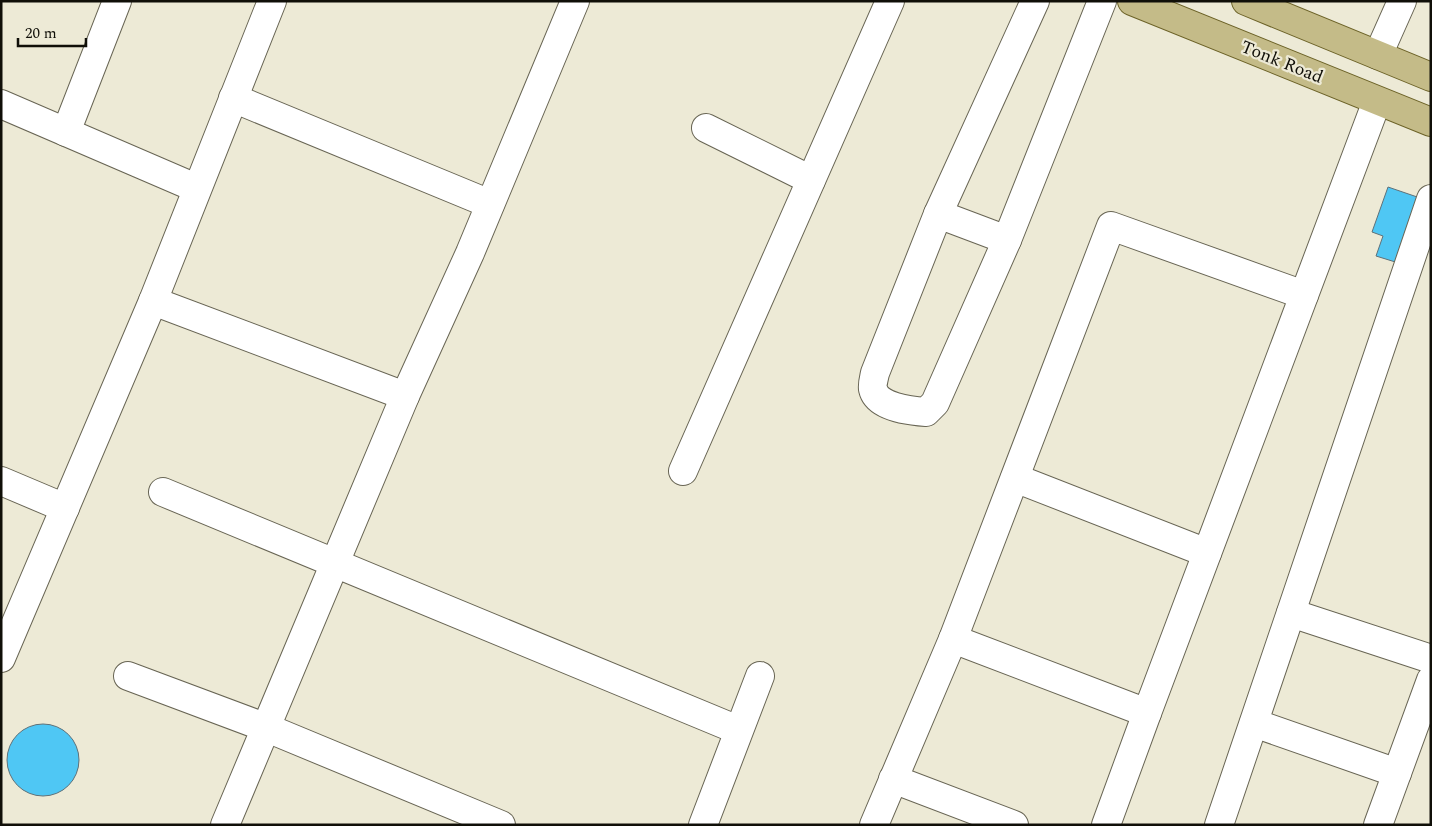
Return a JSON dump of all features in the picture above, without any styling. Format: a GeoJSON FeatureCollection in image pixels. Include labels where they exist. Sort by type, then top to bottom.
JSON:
{"type":"FeatureCollection","features":[{"type":"Feature","properties":{"kind":"main road","name":"Tonk Road"},"geometry":{"type":"LineString","coordinates":[[1132,1],[1431,122]]}},
{"type":"Feature","properties":{"kind":"main road"},"geometry":{"type":"LineString","coordinates":[[1246,1],[1431,77]]}},
{"type":"Feature","properties":{"kind":"street"},"geometry":{"type":"LineString","coordinates":[[66,132],[117,1]]}},
{"type":"Feature","properties":{"kind":"street"},"geometry":{"type":"LineString","coordinates":[[1,658],[152,301],[272,1]]}},
{"type":"Feature","properties":{"kind":"street"},"geometry":{"type":"LineString","coordinates":[[225,825],[575,1]]}},
{"type":"Feature","properties":{"kind":"street"},"geometry":{"type":"LineString","coordinates":[[683,471],[890,1]]}},
{"type":"Feature","properties":{"kind":"street"},"geometry":{"type":"LineString","coordinates":[[1035,1],[938,214],[875,373],[872,388],[877,397],[886,403],[926,412],[935,403],[1007,240],[1102,1]]}},
{"type":"Feature","properties":{"kind":"street"},"geometry":{"type":"LineString","coordinates":[[1378,55],[1402,1]]}},
{"type":"Feature","properties":{"kind":"street"},"geometry":{"type":"LineString","coordinates":[[233,98],[490,204]]}},
{"type":"Feature","properties":{"kind":"street"},"geometry":{"type":"LineString","coordinates":[[1106,825],[1377,101]]}},
{"type":"Feature","properties":{"kind":"street"},"geometry":{"type":"LineString","coordinates":[[1,104],[196,188]]}},
{"type":"Feature","properties":{"kind":"street"},"geometry":{"type":"LineString","coordinates":[[706,128],[811,180]]}},
{"type":"Feature","properties":{"kind":"street"},"geometry":{"type":"LineString","coordinates":[[1219,825],[1431,199]]}},
{"type":"Feature","properties":{"kind":"street"},"geometry":{"type":"LineString","coordinates":[[938,214],[1007,240]]}},
{"type":"Feature","properties":{"kind":"street"},"geometry":{"type":"LineString","coordinates":[[874,825],[953,640],[1111,226],[1304,295]]}},
{"type":"Feature","properties":{"kind":"street"},"geometry":{"type":"LineString","coordinates":[[152,301],[406,396]]}},
{"type":"Feature","properties":{"kind":"street"},"geometry":{"type":"LineString","coordinates":[[1014,478],[1207,554]]}},
{"type":"Feature","properties":{"kind":"street"},"geometry":{"type":"LineString","coordinates":[[1,481],[65,508]]}},
{"type":"Feature","properties":{"kind":"street"},"geometry":{"type":"LineString","coordinates":[[163,492],[335,565],[738,730]]}},
{"type":"Feature","properties":{"kind":"street"},"geometry":{"type":"LineString","coordinates":[[1291,613],[1431,659]]}},
{"type":"Feature","properties":{"kind":"street"},"geometry":{"type":"LineString","coordinates":[[953,640],[1147,713]]}},
{"type":"Feature","properties":{"kind":"street"},"geometry":{"type":"LineString","coordinates":[[128,676],[267,728],[501,825]]}},
{"type":"Feature","properties":{"kind":"street"},"geometry":{"type":"LineString","coordinates":[[703,825],[760,676]]}},
{"type":"Feature","properties":{"kind":"street"},"geometry":{"type":"LineString","coordinates":[[1378,825],[1431,680]]}},
{"type":"Feature","properties":{"kind":"street"},"geometry":{"type":"LineString","coordinates":[[1254,723],[1397,773]]}},
{"type":"Feature","properties":{"kind":"street"},"geometry":{"type":"LineString","coordinates":[[893,778],[1014,825]]}},
{"type":"Feature","properties":{"kind":"building"},"geometry":{"type":"Polygon","coordinates":[[[1388,187],[1426,200],[1405,265],[1376,256],[1383,236],[1372,232],[1388,187]]]}},
{"type":"Feature","properties":{"kind":"building"},"geometry":{"type":"Polygon","coordinates":[[[36,724],[50,724],[69,734],[79,753],[79,767],[69,786],[50,796],[36,796],[17,786],[7,767],[7,753],[17,734],[36,724]]]}}]}
